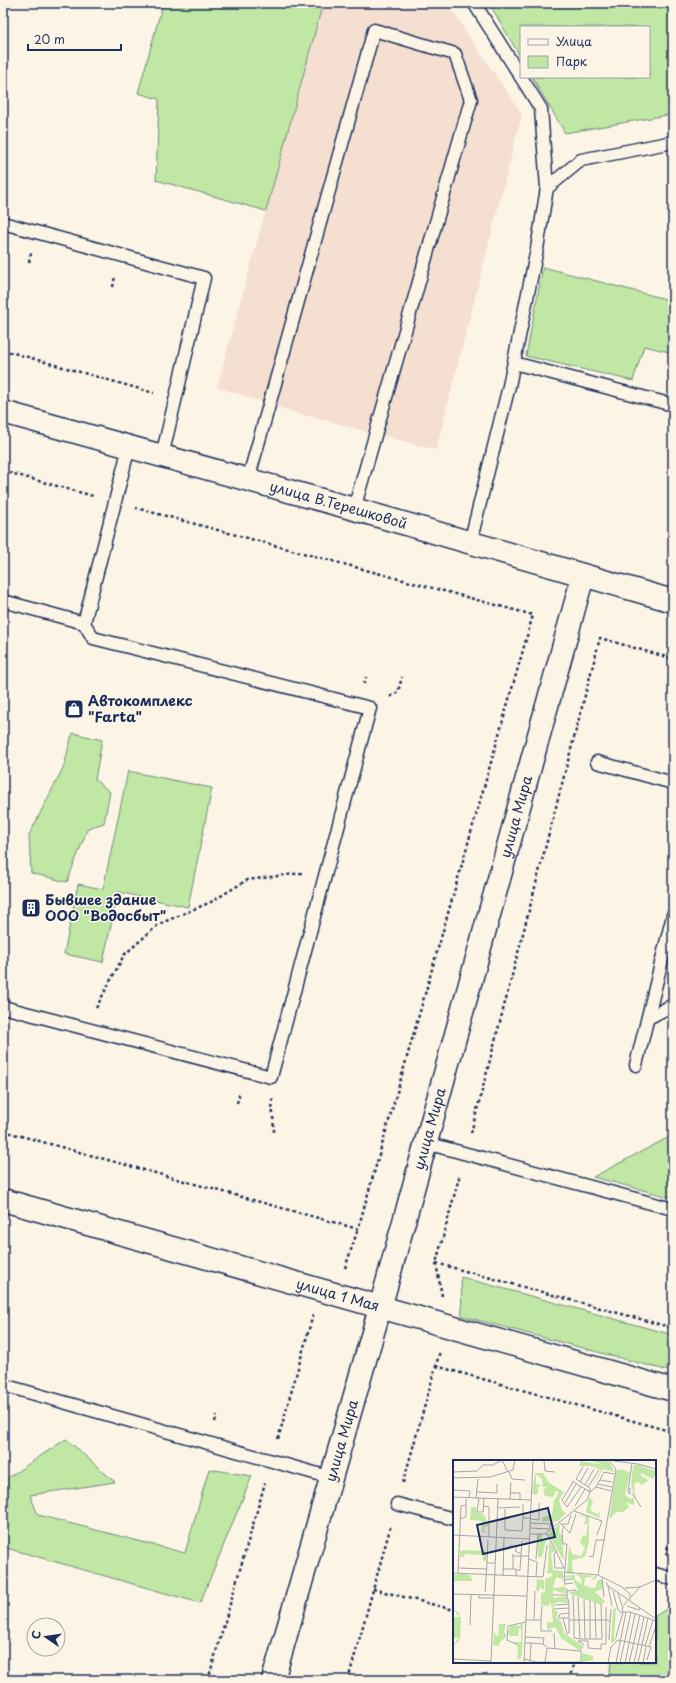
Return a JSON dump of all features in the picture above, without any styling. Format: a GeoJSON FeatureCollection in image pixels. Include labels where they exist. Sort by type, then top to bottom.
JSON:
{"type":"FeatureCollection","features":[{"type":"Feature","properties":{"kind":"street","name":"улица В.Терешковой"},"geometry":{"type":"LineString","coordinates":[[3,412],[354,509],[673,601]]}},
{"type":"Feature","properties":{"kind":"street","name":"улица Мира"},"geometry":{"type":"LineString","coordinates":[[273,1680],[380,1308],[583,576]]}},
{"type":"Feature","properties":{"kind":"street","name":"улица 1 Мая"},"geometry":{"type":"LineString","coordinates":[[3,1200],[673,1390]]}},
{"type":"Feature","properties":{"kind":"lane"},"geometry":{"type":"LineString","coordinates":[[474,3],[520,75]]}},
{"type":"Feature","properties":{"kind":"lane"},"geometry":{"type":"LineString","coordinates":[[248,480],[374,30],[455,54],[471,100],[354,509]]}},
{"type":"Feature","properties":{"kind":"lane"},"geometry":{"type":"LineString","coordinates":[[470,543],[514,363],[547,188],[541,109],[522,78]]}},
{"type":"Feature","properties":{"kind":"lane"},"geometry":{"type":"LineString","coordinates":[[547,188],[581,160],[673,142]]}},
{"type":"Feature","properties":{"kind":"lane"},"geometry":{"type":"LineString","coordinates":[[3,223],[204,278],[162,456]]}},
{"type":"Feature","properties":{"kind":"lane"},"geometry":{"type":"LineString","coordinates":[[514,363],[673,405]]}},
{"type":"Feature","properties":{"kind":"lane"},"geometry":{"type":"LineString","coordinates":[[84,623],[129,447]]}},
{"type":"Feature","properties":{"kind":"lane"},"geometry":{"type":"LineString","coordinates":[[3,601],[84,623],[93,638],[370,708],[271,1077],[3,1007]]}},
{"type":"Feature","properties":{"kind":"lane"},"geometry":{"type":"LineString","coordinates":[[597,762],[673,783]]}},
{"type":"Feature","properties":{"kind":"lane"},"geometry":{"type":"LineString","coordinates":[[636,1065],[673,915]]}},
{"type":"Feature","properties":{"kind":"lane"},"geometry":{"type":"LineString","coordinates":[[648,1018],[673,1005]]}},
{"type":"Feature","properties":{"kind":"lane"},"geometry":{"type":"LineString","coordinates":[[426,1143],[673,1209]]}},
{"type":"Feature","properties":{"kind":"lane"},"geometry":{"type":"LineString","coordinates":[[3,1385],[332,1478]]}},
{"type":"Feature","properties":{"kind":"lane"},"geometry":{"type":"LineString","coordinates":[[397,1504],[453,1519]]}},
{"type":"Feature","properties":{"kind":"lane"},"geometry":{"type":"LineString","coordinates":[[656,1574],[673,1578]]}},
{"type":"Feature","properties":{"kind":"path"},"geometry":{"type":"LineString","coordinates":[[3,350],[155,393]]}},
{"type":"Feature","properties":{"kind":"path"},"geometry":{"type":"LineString","coordinates":[[348,1680],[447,1326],[436,1263],[600,638],[673,659]]}},
{"type":"Feature","properties":{"kind":"path"},"geometry":{"type":"LineString","coordinates":[[84,1029],[124,955],[159,924],[211,902],[247,880],[327,870]]}},
{"type":"Feature","properties":{"kind":"path"},"geometry":{"type":"LineString","coordinates":[[271,1077],[274,1132]]}},
{"type":"Feature","properties":{"kind":"path"},"geometry":{"type":"LineString","coordinates":[[436,1263],[673,1328]]}},
{"type":"Feature","properties":{"kind":"path"},"geometry":{"type":"LineString","coordinates":[[436,1366],[673,1432]]}},
{"type":"Feature","properties":{"kind":"path"},"geometry":{"type":"LineString","coordinates":[[373,1589],[453,1610]]}},
{"type":"Feature","properties":{"kind":"path"},"geometry":{"type":"LineString","coordinates":[[569,1680],[574,1663]]}},
{"type":"Feature","properties":{"kind":"shaded area"},"geometry":{"type":"Polygon","coordinates":[[[323,3],[447,3],[522,114],[436,450],[293,412],[217,387],[323,3]]]}},
{"type":"Feature","properties":{"kind":"green space"},"geometry":{"type":"Polygon","coordinates":[[[163,3],[323,3],[266,211],[156,180],[159,99],[138,93],[163,3]]]}},
{"type":"Feature","properties":{"kind":"green space"},"geometry":{"type":"Polygon","coordinates":[[[489,3],[673,3],[673,114],[565,133],[533,78],[650,78],[650,26],[520,26],[520,56],[489,3]]]}},
{"type":"Feature","properties":{"kind":"green space"},"geometry":{"type":"Polygon","coordinates":[[[543,267],[673,301],[673,353],[644,346],[633,381],[526,356],[543,267]]]}},
{"type":"Feature","properties":{"kind":"green space"},"geometry":{"type":"Polygon","coordinates":[[[73,733],[102,740],[95,780],[110,792],[104,823],[88,828],[67,882],[31,873],[29,835],[64,766],[73,733]]]}},
{"type":"Feature","properties":{"kind":"green space"},"geometry":{"type":"Polygon","coordinates":[[[128,771],[212,788],[188,907],[118,892],[103,962],[64,954],[78,884],[103,889],[128,771]]]}},
{"type":"Feature","properties":{"kind":"green space"},"geometry":{"type":"Polygon","coordinates":[[[673,1135],[673,1198],[593,1177],[673,1135]]]}},
{"type":"Feature","properties":{"kind":"green space"},"geometry":{"type":"Polygon","coordinates":[[[461,1277],[673,1335],[673,1372],[462,1316],[461,1277]]]}},
{"type":"Feature","properties":{"kind":"green space"},"geometry":{"type":"Polygon","coordinates":[[[66,1439],[115,1482],[30,1495],[38,1515],[185,1553],[209,1469],[252,1476],[200,1603],[3,1547],[3,1481],[66,1439]]]}},
{"type":"Feature","properties":{"kind":"green space"},"geometry":{"type":"Polygon","coordinates":[[[673,1605],[673,1680],[607,1680],[612,1663],[656,1663],[656,1615],[673,1605]]]}},
{"type":"Feature","properties":{"kind":"place","name":"Автокомплекс \"Farta\""},"geometry":{"type":"Point","coordinates":[74,709]}},
{"type":"Feature","properties":{"kind":"place","name":"Бывшее здание ООО \"Водосбыт\""},"geometry":{"type":"Point","coordinates":[31,908]}}]}
